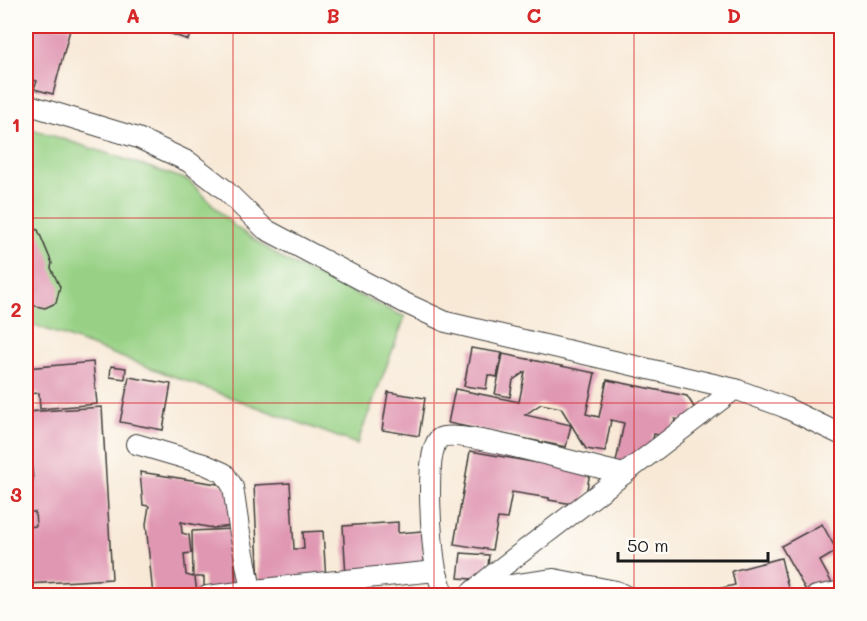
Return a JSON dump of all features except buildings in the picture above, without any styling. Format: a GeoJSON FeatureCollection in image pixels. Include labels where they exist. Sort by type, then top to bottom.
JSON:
{"type":"FeatureCollection","features":[{"type":"Feature","properties":{"kind":"street"},"geometry":{"type":"LineString","coordinates":[[26,104],[138,138],[189,162],[224,189],[265,229],[405,303],[446,321],[735,389],[784,407],[842,435]]}},
{"type":"Feature","properties":{"kind":"street"},"geometry":{"type":"LineString","coordinates":[[471,593],[735,389]]}},
{"type":"Feature","properties":{"kind":"street"},"geometry":{"type":"LineString","coordinates":[[444,596],[436,571],[431,537],[430,507],[432,456],[439,438],[450,435],[475,438],[624,474]]}},
{"type":"Feature","properties":{"kind":"street"},"geometry":{"type":"LineString","coordinates":[[136,444],[204,464],[224,473],[233,487],[238,528],[251,590]]}},
{"type":"Feature","properties":{"kind":"street"},"geometry":{"type":"LineString","coordinates":[[207,596],[436,571]]}},
{"type":"Feature","properties":{"kind":"street"},"geometry":{"type":"LineString","coordinates":[[471,593],[554,579],[616,591],[627,596]]}},
{"type":"Feature","properties":{"kind":"street"},"geometry":{"type":"LineString","coordinates":[[816,596],[842,591]]}},
{"type":"Feature","properties":{"kind":"green space"},"geometry":{"type":"Polygon","coordinates":[[[26,127],[188,180],[234,226],[288,262],[405,317],[357,444],[26,322],[26,127]]]}}]}
